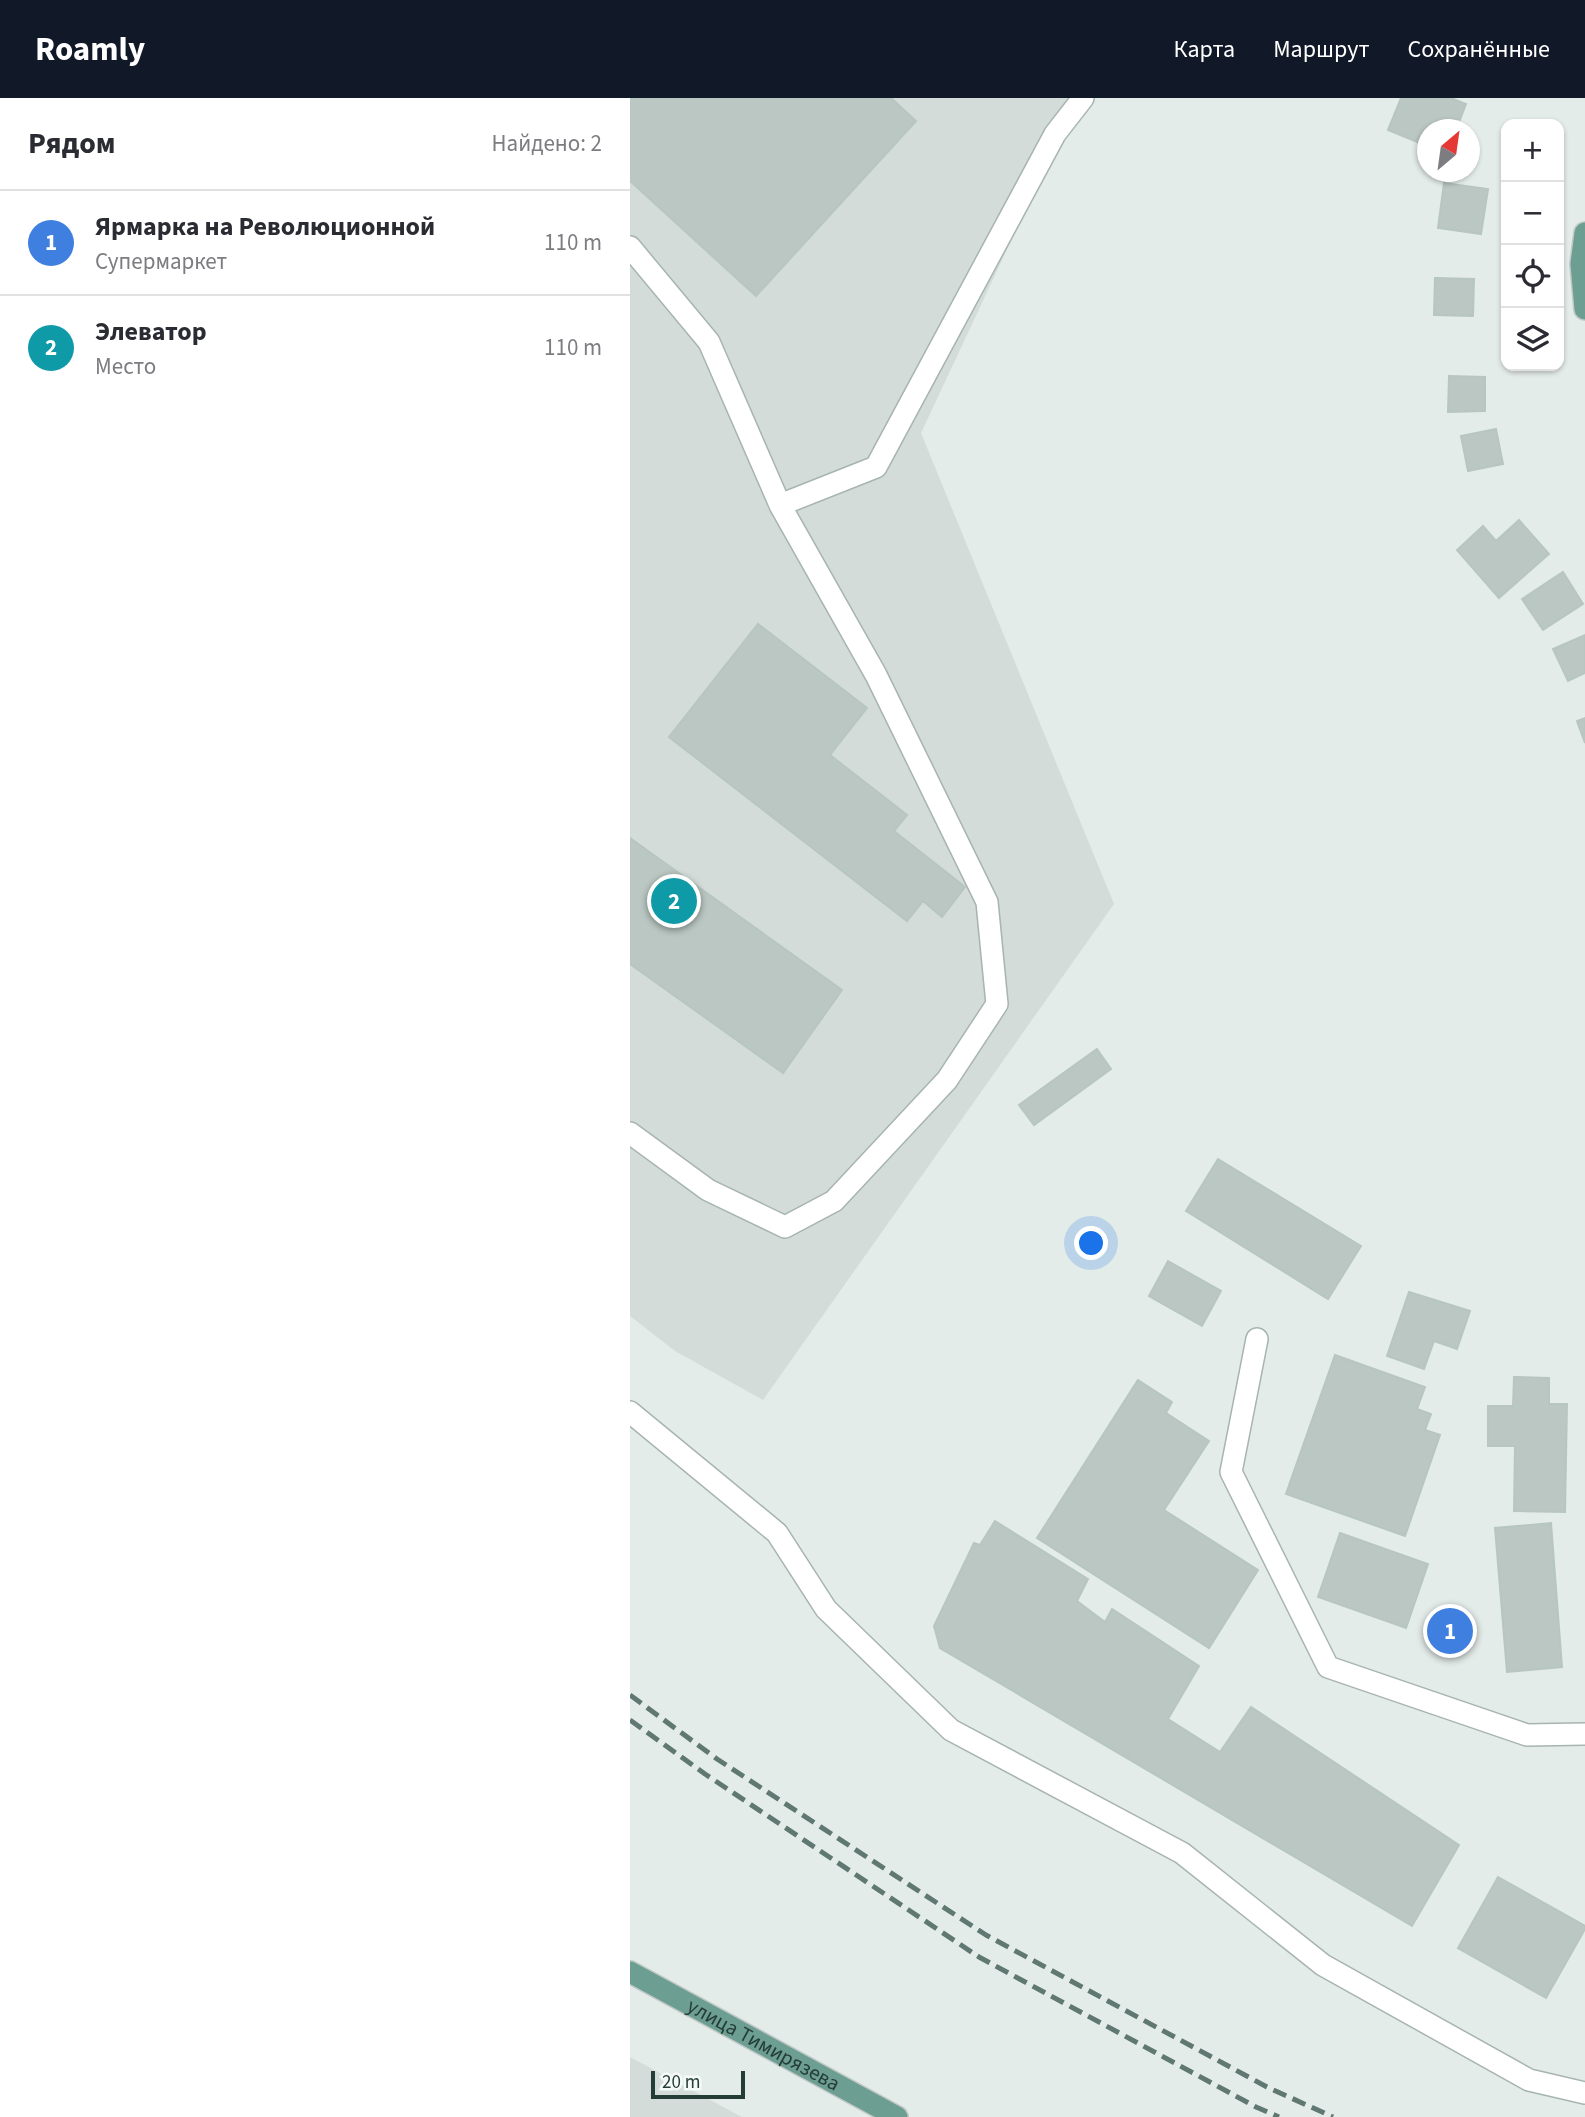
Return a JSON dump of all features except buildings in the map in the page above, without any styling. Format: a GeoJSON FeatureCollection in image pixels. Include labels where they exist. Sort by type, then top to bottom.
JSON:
{"type":"FeatureCollection","features":[{"type":"Feature","properties":{"kind":"main road"},"geometry":{"type":"LineString","coordinates":[[1585,233],[1581,264],[1585,309]]}},
{"type":"Feature","properties":{"kind":"main road","name":"улица Тимирязева"},"geometry":{"type":"LineString","coordinates":[[630,1972],[897,2117]]}},
{"type":"Feature","properties":{"kind":"lane"},"geometry":{"type":"LineString","coordinates":[[780,505],[876,467],[1055,134],[1083,98]]}},
{"type":"Feature","properties":{"kind":"lane"},"geometry":{"type":"LineString","coordinates":[[630,247],[709,342],[780,505],[876,675],[987,902],[997,1004],[947,1080],[834,1201],[785,1227],[708,1190],[630,1133]]}},
{"type":"Feature","properties":{"kind":"lane"},"geometry":{"type":"LineString","coordinates":[[1257,1339],[1231,1472],[1328,1667],[1527,1735],[1585,1734]]}},
{"type":"Feature","properties":{"kind":"lane"},"geometry":{"type":"LineString","coordinates":[[630,1412],[777,1533],[826,1609],[951,1730],[1182,1853],[1323,1965],[1529,2080],[1585,2093]]}},
{"type":"Feature","properties":{"kind":"shaded area"},"geometry":{"type":"Polygon","coordinates":[[[630,98],[1078,98],[921,433],[1114,904],[763,1400],[675,1351],[630,1316],[630,98]]]}},
{"type":"Feature","properties":{"kind":"shaded area"},"geometry":{"type":"Polygon","coordinates":[[[630,2057],[742,2117],[630,2117],[630,2057]]]}},
{"type":"Feature","properties":{"kind":"railway"},"geometry":{"type":"LineString","coordinates":[[630,1695],[717,1759],[986,1935],[1267,2087],[1333,2117]]}},
{"type":"Feature","properties":{"kind":"railway"},"geometry":{"type":"LineString","coordinates":[[630,1720],[705,1774],[979,1957],[1279,2117]]}},
{"type":"Feature","properties":{"kind":"place","name":"Элеватор"},"geometry":{"type":"Point","coordinates":[674,901]}},
{"type":"Feature","properties":{"kind":"place","name":"Ярмарка на Революционной"},"geometry":{"type":"Point","coordinates":[1450,1631]}}]}
